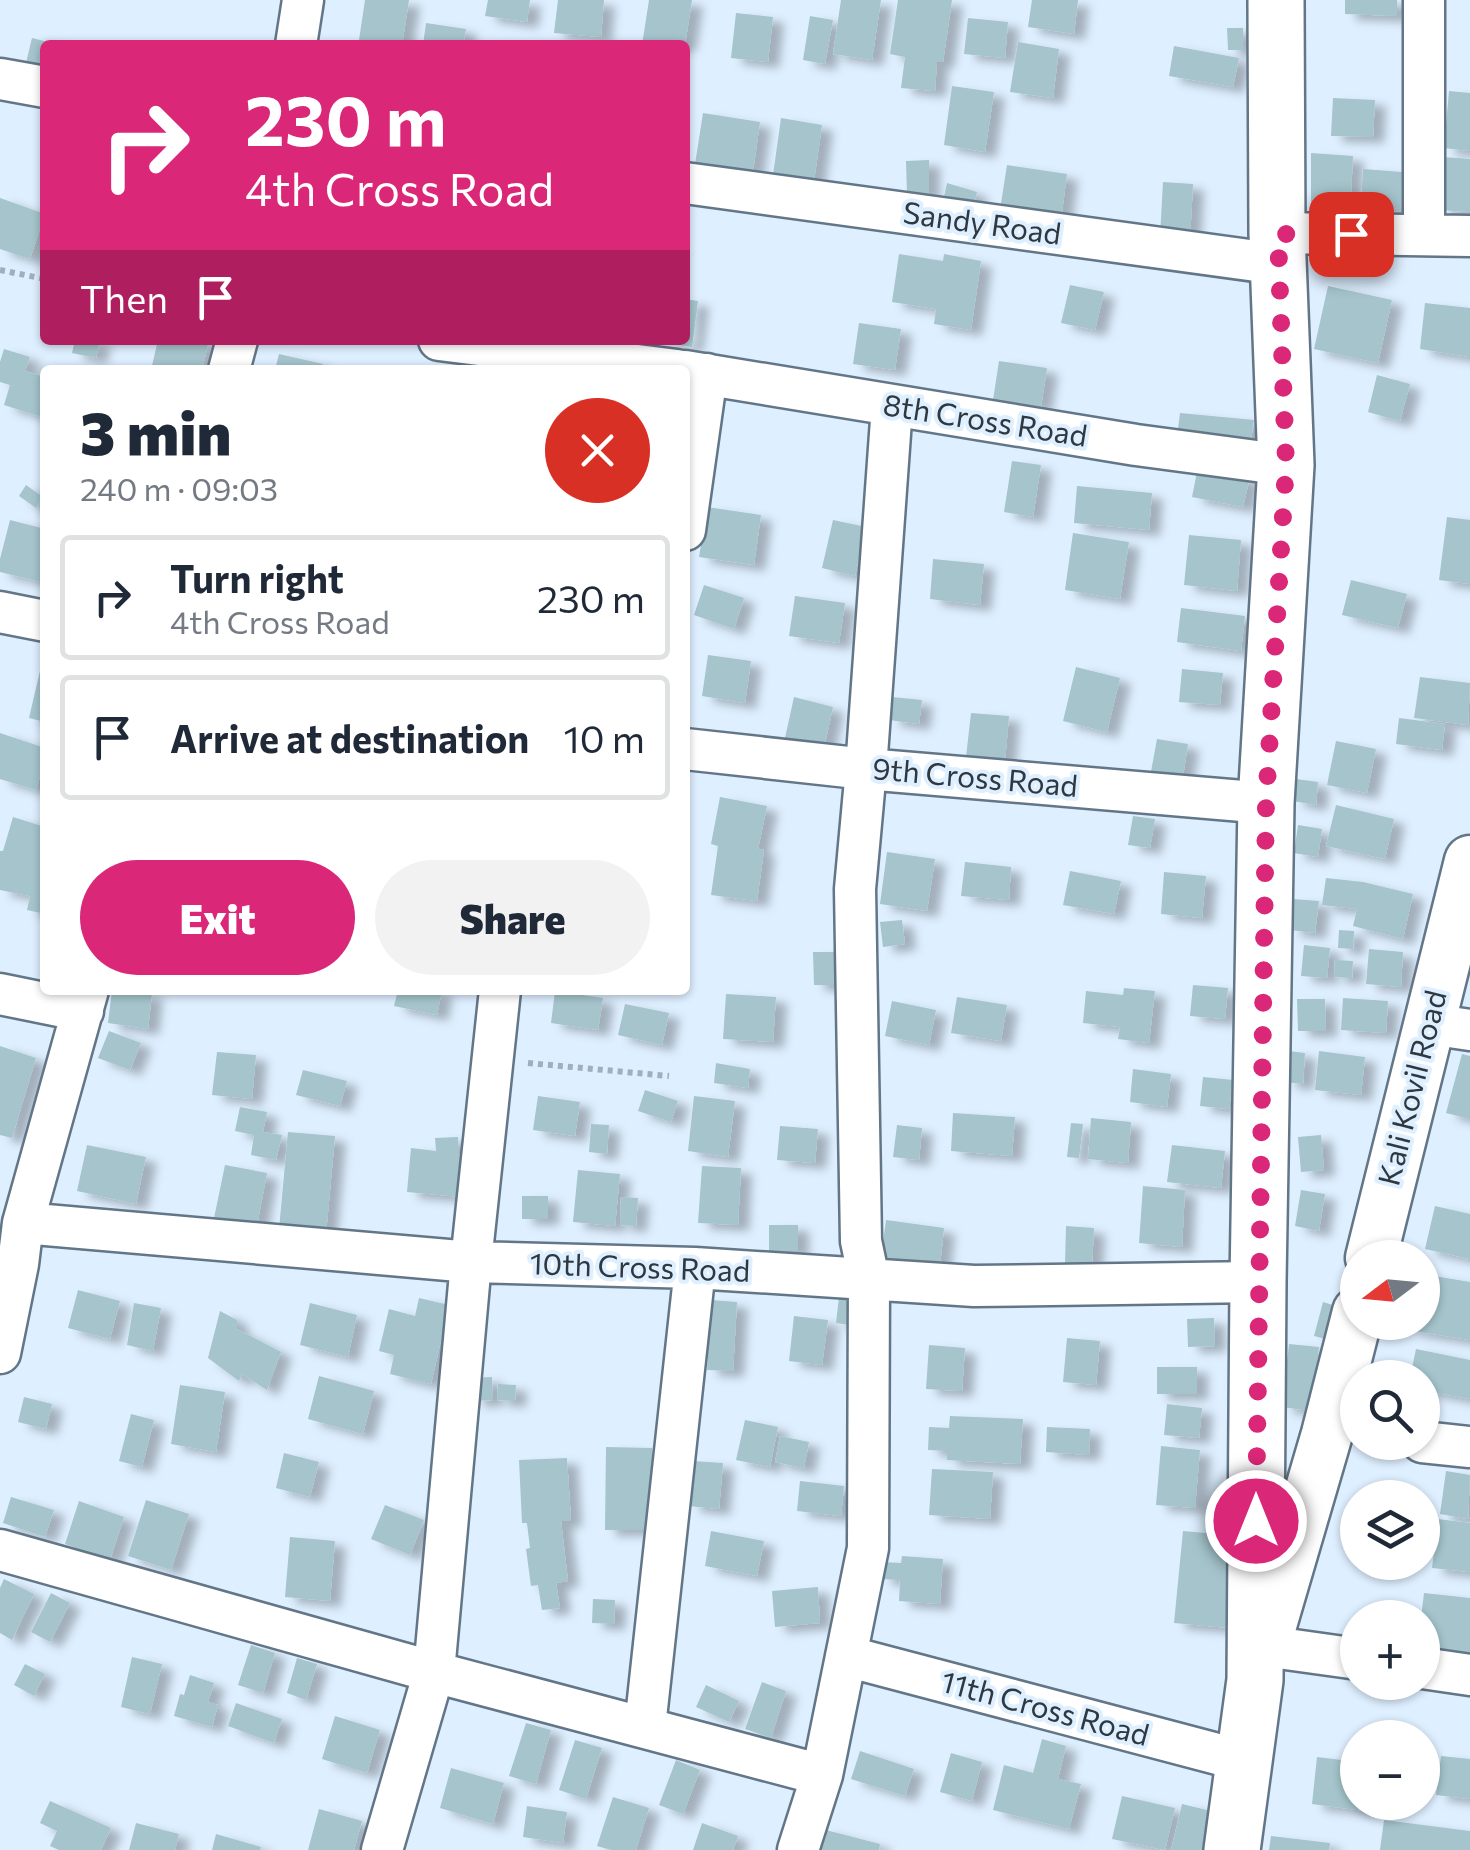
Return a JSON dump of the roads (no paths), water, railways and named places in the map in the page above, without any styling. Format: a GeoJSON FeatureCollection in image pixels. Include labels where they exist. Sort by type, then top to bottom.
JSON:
{"type":"FeatureCollection","features":[{"type":"Feature","properties":{"kind":"main road"},"geometry":{"type":"LineString","coordinates":[[1232,1850],[1260,1663],[1258,1282],[1266,802],[1286,465],[1278,249],[1276,0]]}},
{"type":"Feature","properties":{"kind":"street"},"geometry":{"type":"LineString","coordinates":[[297,40],[302,0]]}},
{"type":"Feature","properties":{"kind":"street"},"geometry":{"type":"LineString","coordinates":[[1424,0],[1424,235]]}},
{"type":"Feature","properties":{"kind":"street"},"geometry":{"type":"LineString","coordinates":[[0,79],[40,86]]}},
{"type":"Feature","properties":{"kind":"street","name":"Sandy Road"},"geometry":{"type":"LineString","coordinates":[[690,184],[1278,249],[1424,235],[1470,236]]}},
{"type":"Feature","properties":{"kind":"street","name":"8th Cross Road"},"geometry":{"type":"LineString","coordinates":[[479,345],[635,365]]}},
{"type":"Feature","properties":{"kind":"street","name":"8th Cross Road"},"geometry":{"type":"LineString","coordinates":[[690,372],[1136,445],[1286,465]]}},
{"type":"Feature","properties":{"kind":"street"},"geometry":{"type":"LineString","coordinates":[[798,1850],[822,1775],[868,1548],[869,1279],[860,1242],[855,889],[892,406]]}},
{"type":"Feature","properties":{"kind":"street"},"geometry":{"type":"LineString","coordinates":[[0,612],[40,619]]}},
{"type":"Feature","properties":{"kind":"street","name":"9th Cross Road"},"geometry":{"type":"LineString","coordinates":[[690,750],[866,769],[1266,802]]}},
{"type":"Feature","properties":{"kind":"street","name":"Kali Kovil Road"},"geometry":{"type":"LineString","coordinates":[[1377,1240],[1450,1027],[1470,861]]}},
{"type":"Feature","properties":{"kind":"street"},"geometry":{"type":"LineString","coordinates":[[0,994],[85,1000],[23,1223],[0,1353]]}},
{"type":"Feature","properties":{"kind":"street"},"geometry":{"type":"LineString","coordinates":[[382,1850],[434,1672],[499,995]]}},
{"type":"Feature","properties":{"kind":"street","name":"10th Cross Road"},"geometry":{"type":"LineString","coordinates":[[23,1223],[471,1262],[694,1268],[974,1286],[1258,1282]]}},
{"type":"Feature","properties":{"kind":"street"},"geometry":{"type":"LineString","coordinates":[[644,1727],[694,1268]]}},
{"type":"Feature","properties":{"kind":"street"},"geometry":{"type":"LineString","coordinates":[[1340,1441],[1260,1663],[1340,1660]]}},
{"type":"Feature","properties":{"kind":"street"},"geometry":{"type":"LineString","coordinates":[[1440,1444],[1470,1447]]}},
{"type":"Feature","properties":{"kind":"street"},"geometry":{"type":"LineString","coordinates":[[0,1550],[434,1672],[822,1775]]}},
{"type":"Feature","properties":{"kind":"street","name":"11th Cross Road"},"geometry":{"type":"LineString","coordinates":[[846,1656],[1244,1761]]}},
{"type":"Feature","properties":{"kind":"street"},"geometry":{"type":"LineString","coordinates":[[1440,1671],[1470,1675]]}}]}
